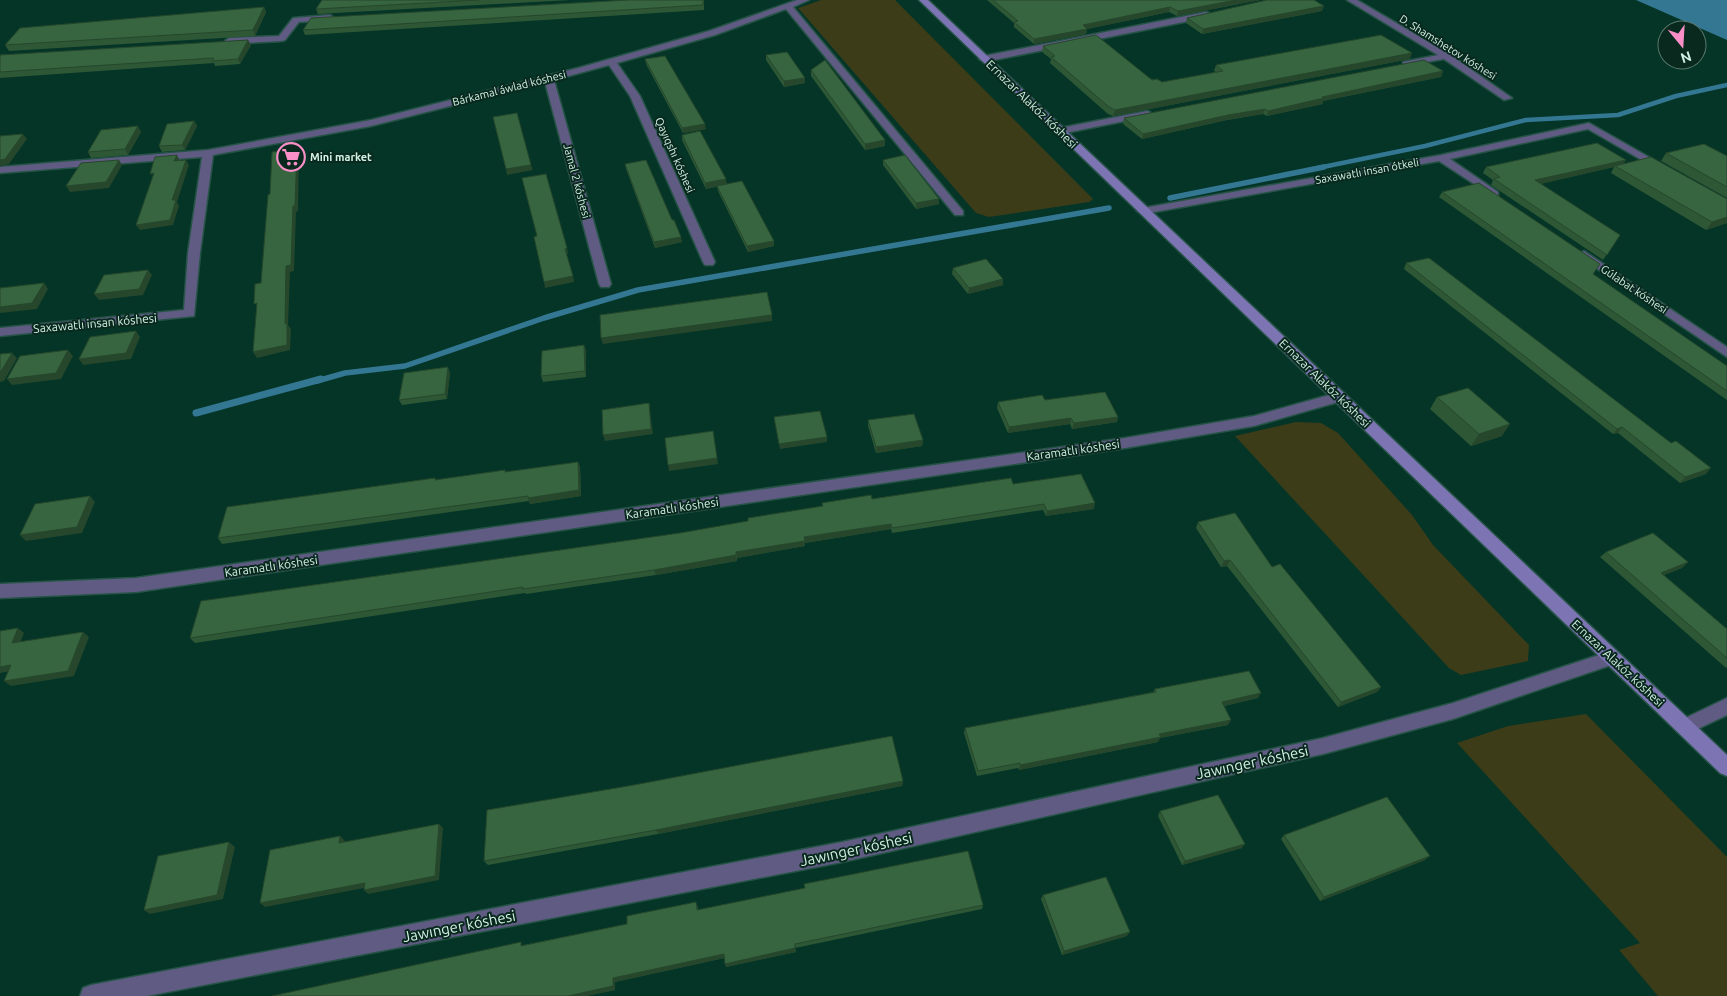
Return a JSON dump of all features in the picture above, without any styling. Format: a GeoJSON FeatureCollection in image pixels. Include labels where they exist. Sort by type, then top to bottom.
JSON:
{"type":"FeatureCollection","features":[{"type":"Feature","properties":{"kind":"main road","name":"Ernazar Alakóz kóshesi"},"geometry":{"type":"LineString","coordinates":[[923,0],[1727,767]]}},
{"type":"Feature","properties":{"kind":"street","name":"Bárkamal áwlad kóshesi"},"geometry":{"type":"LineString","coordinates":[[0,170],[208,153],[371,122],[611,61],[712,32],[805,0]]}},
{"type":"Feature","properties":{"kind":"street","name":"D. Shamshetov kóshesi"},"geometry":{"type":"LineString","coordinates":[[1351,0],[1446,56],[1507,98]]}},
{"type":"Feature","properties":{"kind":"street"},"geometry":{"type":"LineString","coordinates":[[788,6],[960,213]]}},
{"type":"Feature","properties":{"kind":"street"},"geometry":{"type":"LineString","coordinates":[[984,58],[1213,13]]}},
{"type":"Feature","properties":{"kind":"street"},"geometry":{"type":"LineString","coordinates":[[214,42],[282,38],[296,20],[335,18]]}},
{"type":"Feature","properties":{"kind":"street"},"geometry":{"type":"LineString","coordinates":[[1398,66],[1446,56]]}},
{"type":"Feature","properties":{"kind":"street","name":"Qayıqshı kóshesi"},"geometry":{"type":"LineString","coordinates":[[611,61],[635,96],[709,262]]}},
{"type":"Feature","properties":{"kind":"street","name":"Jamal 2 kóshesi"},"geometry":{"type":"LineString","coordinates":[[549,78],[606,284]]}},
{"type":"Feature","properties":{"kind":"street"},"geometry":{"type":"LineString","coordinates":[[1060,130],[1156,112]]}},
{"type":"Feature","properties":{"kind":"street","name":"Saxawatlı insan ótkeli"},"geometry":{"type":"LineString","coordinates":[[1143,211],[1441,158],[1589,126],[1675,176]]}},
{"type":"Feature","properties":{"kind":"street","name":"Saxawatlı insan kóshesi"},"geometry":{"type":"LineString","coordinates":[[0,332],[190,314],[194,253],[208,153]]}},
{"type":"Feature","properties":{"kind":"street"},"geometry":{"type":"LineString","coordinates":[[1441,158],[1506,202]]}},
{"type":"Feature","properties":{"kind":"street","name":"Gúlabat kóshesi"},"geometry":{"type":"LineString","coordinates":[[1572,247],[1727,352]]}},
{"type":"Feature","properties":{"kind":"street","name":"Karamatlı kóshesi"},"geometry":{"type":"LineString","coordinates":[[0,591],[136,585],[1106,446],[1254,420],[1340,397]]}},
{"type":"Feature","properties":{"kind":"street","name":"Jawınger kóshesi"},"geometry":{"type":"LineString","coordinates":[[91,996],[842,852],[1323,746],[1453,711],[1611,658]]}},
{"type":"Feature","properties":{"kind":"street"},"geometry":{"type":"LineString","coordinates":[[1685,727],[1727,706]]}},
{"type":"Feature","properties":{"kind":"shaded area"},"geometry":{"type":"Polygon","coordinates":[[[821,0],[895,0],[1093,199],[1089,202],[989,217],[976,213],[798,8],[821,0]]]}},
{"type":"Feature","properties":{"kind":"shaded area"},"geometry":{"type":"Polygon","coordinates":[[[1296,422],[1321,423],[1338,433],[1412,515],[1433,545],[1529,645],[1528,661],[1461,675],[1449,668],[1235,436],[1296,422]]]}},
{"type":"Feature","properties":{"kind":"shaded area"},"geometry":{"type":"Polygon","coordinates":[[[1586,714],[1727,857],[1727,996],[1658,996],[1619,950],[1640,943],[1457,743],[1508,726],[1586,714]]]}},
{"type":"Feature","properties":{"kind":"water"},"geometry":{"type":"Polygon","coordinates":[[[1636,0],[1727,0],[1727,40],[1707,31],[1707,20],[1682,20],[1636,0]]]}},
{"type":"Feature","properties":{"kind":"building"},"geometry":{"type":"Polygon","coordinates":[[[322,0],[479,0],[316,9],[322,0]]]}},
{"type":"Feature","properties":{"kind":"building"},"geometry":{"type":"Polygon","coordinates":[[[628,0],[703,0],[703,5],[303,30],[311,18],[628,0]]]}},
{"type":"Feature","properties":{"kind":"building"},"geometry":{"type":"Polygon","coordinates":[[[993,0],[1236,0],[1178,11],[1170,7],[1083,25],[1087,29],[1034,39],[1014,22],[1018,21],[993,0]]]}},
{"type":"Feature","properties":{"kind":"building"},"geometry":{"type":"Polygon","coordinates":[[[1267,0],[1314,0],[1324,6],[1203,29],[1187,18],[1267,0]]]}},
{"type":"Feature","properties":{"kind":"building"},"geometry":{"type":"Polygon","coordinates":[[[264,7],[253,30],[5,45],[20,28],[264,7]]]}},
{"type":"Feature","properties":{"kind":"building"},"geometry":{"type":"Polygon","coordinates":[[[1096,35],[1152,80],[1157,79],[1162,82],[1223,71],[1216,65],[1381,35],[1412,53],[1115,110],[1109,107],[1051,57],[1055,56],[1043,46],[1096,35]]]}},
{"type":"Feature","properties":{"kind":"building"},"geometry":{"type":"Polygon","coordinates":[[[248,40],[238,59],[212,61],[214,58],[0,72],[0,55],[248,40]]]}},
{"type":"Feature","properties":{"kind":"building"},"geometry":{"type":"Polygon","coordinates":[[[787,52],[805,78],[784,81],[766,55],[787,52]]]}},
{"type":"Feature","properties":{"kind":"building"},"geometry":{"type":"Polygon","coordinates":[[[665,56],[705,124],[682,128],[645,59],[665,56]]]}},
{"type":"Feature","properties":{"kind":"building"},"geometry":{"type":"Polygon","coordinates":[[[825,60],[885,140],[865,144],[811,70],[825,60]]]}},
{"type":"Feature","properties":{"kind":"building"},"geometry":{"type":"Polygon","coordinates":[[[1424,60],[1443,71],[1322,97],[1324,98],[1268,111],[1265,109],[1228,115],[1143,134],[1124,118],[1424,60]]]}},
{"type":"Feature","properties":{"kind":"building"},"geometry":{"type":"Polygon","coordinates":[[[517,113],[531,165],[506,169],[493,117],[517,113]]]}},
{"type":"Feature","properties":{"kind":"building"},"geometry":{"type":"Polygon","coordinates":[[[194,121],[182,145],[159,146],[167,124],[194,121]]]}},
{"type":"Feature","properties":{"kind":"building"},"geometry":{"type":"Polygon","coordinates":[[[138,126],[125,149],[88,152],[101,130],[138,126]]]}},
{"type":"Feature","properties":{"kind":"building"},"geometry":{"type":"Polygon","coordinates":[[[700,131],[726,179],[705,183],[682,135],[700,131]]]}},
{"type":"Feature","properties":{"kind":"building"},"geometry":{"type":"Polygon","coordinates":[[[23,134],[5,159],[0,160],[0,136],[23,134]]]}},
{"type":"Feature","properties":{"kind":"building"},"geometry":{"type":"Polygon","coordinates":[[[1597,143],[1626,160],[1535,180],[1620,235],[1607,255],[1494,179],[1500,177],[1486,167],[1597,143]]]}},
{"type":"Feature","properties":{"kind":"building"},"geometry":{"type":"Polygon","coordinates":[[[1704,144],[1727,156],[1727,187],[1666,153],[1704,144]]]}},
{"type":"Feature","properties":{"kind":"building"},"geometry":{"type":"Polygon","coordinates":[[[297,148],[291,265],[286,266],[285,324],[287,323],[287,345],[253,352],[257,303],[254,304],[255,284],[261,283],[268,195],[270,194],[272,152],[297,148]]]}},
{"type":"Feature","properties":{"kind":"building"},"geometry":{"type":"Polygon","coordinates":[[[177,155],[174,161],[186,160],[172,200],[176,200],[170,220],[136,225],[154,173],[150,174],[155,157],[177,155]]]}},
{"type":"Feature","properties":{"kind":"building"},"geometry":{"type":"Polygon","coordinates":[[[905,155],[939,199],[916,203],[883,160],[905,155]]]}},
{"type":"Feature","properties":{"kind":"building"},"geometry":{"type":"Polygon","coordinates":[[[1651,157],[1727,199],[1727,217],[1712,222],[1615,166],[1651,157]]]}},
{"type":"Feature","properties":{"kind":"building"},"geometry":{"type":"Polygon","coordinates":[[[119,160],[106,182],[66,186],[81,163],[119,160]]]}},
{"type":"Feature","properties":{"kind":"building"},"geometry":{"type":"Polygon","coordinates":[[[646,160],[681,237],[654,242],[625,164],[646,160]]]}},
{"type":"Feature","properties":{"kind":"building"},"geometry":{"type":"Polygon","coordinates":[[[546,174],[573,276],[544,282],[534,237],[537,236],[522,178],[546,174]]]}},
{"type":"Feature","properties":{"kind":"building"},"geometry":{"type":"Polygon","coordinates":[[[742,181],[774,241],[747,246],[717,186],[742,181]]]}},
{"type":"Feature","properties":{"kind":"building"},"geometry":{"type":"Polygon","coordinates":[[[1479,183],[1600,264],[1593,274],[1727,366],[1727,391],[1442,192],[1479,183]]]}},
{"type":"Feature","properties":{"kind":"building"},"geometry":{"type":"Polygon","coordinates":[[[1429,258],[1671,443],[1676,441],[1711,468],[1685,477],[1622,427],[1617,429],[1406,263],[1429,258]]]}},
{"type":"Feature","properties":{"kind":"building"},"geometry":{"type":"Polygon","coordinates":[[[986,259],[1003,279],[969,288],[953,268],[986,259]]]}},
{"type":"Feature","properties":{"kind":"building"},"geometry":{"type":"Polygon","coordinates":[[[148,270],[139,289],[94,294],[104,275],[148,270]]]}},
{"type":"Feature","properties":{"kind":"building"},"geometry":{"type":"Polygon","coordinates":[[[44,283],[32,303],[0,307],[0,288],[44,283]]]}},
{"type":"Feature","properties":{"kind":"building"},"geometry":{"type":"Polygon","coordinates":[[[767,292],[772,315],[601,338],[600,315],[767,292]]]}},
{"type":"Feature","properties":{"kind":"building"},"geometry":{"type":"Polygon","coordinates":[[[136,331],[126,353],[79,359],[90,337],[136,331]]]}},
{"type":"Feature","properties":{"kind":"building"},"geometry":{"type":"Polygon","coordinates":[[[584,345],[585,371],[541,376],[542,351],[584,345]]]}},
{"type":"Feature","properties":{"kind":"building"},"geometry":{"type":"Polygon","coordinates":[[[68,350],[56,373],[7,379],[20,356],[68,350]]]}},
{"type":"Feature","properties":{"kind":"building"},"geometry":{"type":"Polygon","coordinates":[[[12,353],[0,373],[0,354],[12,353]]]}},
{"type":"Feature","properties":{"kind":"building"},"geometry":{"type":"Polygon","coordinates":[[[448,367],[445,394],[399,400],[404,373],[448,367]]]}},
{"type":"Feature","properties":{"kind":"building"},"geometry":{"type":"Polygon","coordinates":[[[1468,388],[1510,424],[1479,434],[1437,397],[1468,388]]]}},
{"type":"Feature","properties":{"kind":"building"},"geometry":{"type":"Polygon","coordinates":[[[1105,392],[1118,417],[1074,423],[1071,418],[1009,427],[998,402],[1042,395],[1045,400],[1105,392]]]}},
{"type":"Feature","properties":{"kind":"building"},"geometry":{"type":"Polygon","coordinates":[[[649,403],[651,429],[603,435],[602,410],[649,403]]]}},
{"type":"Feature","properties":{"kind":"building"},"geometry":{"type":"Polygon","coordinates":[[[820,411],[827,437],[779,444],[774,417],[820,411]]]}},
{"type":"Feature","properties":{"kind":"building"},"geometry":{"type":"Polygon","coordinates":[[[914,414],[923,440],[876,447],[868,420],[914,414]]]}},
{"type":"Feature","properties":{"kind":"building"},"geometry":{"type":"Polygon","coordinates":[[[713,431],[717,458],[668,465],[665,438],[713,431]]]}},
{"type":"Feature","properties":{"kind":"building"},"geometry":{"type":"Polygon","coordinates":[[[578,462],[579,490],[218,538],[227,507],[435,478],[435,480],[578,462]]]}},
{"type":"Feature","properties":{"kind":"building"},"geometry":{"type":"Polygon","coordinates":[[[1081,474],[1095,503],[1047,511],[1044,504],[892,528],[891,524],[804,537],[805,541],[736,552],[736,555],[654,570],[523,589],[523,587],[190,638],[201,601],[680,533],[748,521],[748,518],[823,506],[822,503],[871,495],[872,499],[1011,478],[1013,484],[1081,474]]]}},
{"type":"Feature","properties":{"kind":"building"},"geometry":{"type":"Polygon","coordinates":[[[90,496],[77,527],[20,535],[35,504],[90,496]]]}},
{"type":"Feature","properties":{"kind":"building"},"geometry":{"type":"Polygon","coordinates":[[[1235,513],[1272,567],[1280,564],[1381,687],[1341,702],[1230,560],[1224,561],[1198,522],[1235,513]]]}},
{"type":"Feature","properties":{"kind":"building"},"geometry":{"type":"Polygon","coordinates":[[[1653,533],[1688,562],[1661,573],[1727,629],[1727,658],[1606,552],[1653,533]]]}},
{"type":"Feature","properties":{"kind":"building"},"geometry":{"type":"Polygon","coordinates":[[[18,628],[12,643],[83,632],[68,671],[4,681],[11,665],[0,667],[0,631],[18,628]]]}},
{"type":"Feature","properties":{"kind":"building"},"geometry":{"type":"Polygon","coordinates":[[[1249,671],[1261,693],[1222,702],[1231,720],[1159,734],[1161,737],[1020,765],[1020,763],[978,771],[965,728],[1156,692],[1155,689],[1249,671]]]}},
{"type":"Feature","properties":{"kind":"building"},"geometry":{"type":"Polygon","coordinates":[[[892,736],[903,781],[656,830],[484,861],[487,810],[634,785],[892,736]]]}},
{"type":"Feature","properties":{"kind":"building"},"geometry":{"type":"Polygon","coordinates":[[[1218,795],[1245,844],[1185,861],[1160,811],[1218,795]]]}},
{"type":"Feature","properties":{"kind":"building"},"geometry":{"type":"Polygon","coordinates":[[[1387,797],[1430,856],[1324,897],[1284,835],[1387,797]]]}},
{"type":"Feature","properties":{"kind":"building"},"geometry":{"type":"Polygon","coordinates":[[[439,824],[435,876],[364,890],[365,883],[260,903],[270,850],[340,836],[339,843],[439,824]]]}},
{"type":"Feature","properties":{"kind":"building"},"geometry":{"type":"Polygon","coordinates":[[[229,842],[217,895],[144,910],[158,856],[229,842]]]}},
{"type":"Feature","properties":{"kind":"building"},"geometry":{"type":"Polygon","coordinates":[[[968,851],[983,905],[795,944],[795,948],[725,964],[724,954],[613,978],[613,986],[568,996],[272,996],[521,942],[521,946],[627,924],[627,916],[696,902],[697,910],[805,888],[804,884],[968,851]]]}},
{"type":"Feature","properties":{"kind":"building"},"geometry":{"type":"Polygon","coordinates":[[[1106,877],[1130,932],[1064,951],[1043,895],[1106,877]]]}},
{"type":"Feature","properties":{"kind":"waterway"},"geometry":{"type":"LineString","coordinates":[[1318,168],[1425,146],[1526,120],[1618,115],[1676,96],[1727,85]]}},
{"type":"Feature","properties":{"kind":"waterway"},"geometry":{"type":"LineString","coordinates":[[1170,198],[1324,167]]}},
{"type":"Feature","properties":{"kind":"waterway"},"geometry":{"type":"LineString","coordinates":[[317,381],[345,373],[405,366],[544,318],[638,290],[1109,208]]}},
{"type":"Feature","properties":{"kind":"waterway"},"geometry":{"type":"LineString","coordinates":[[196,413],[321,379]]}},
{"type":"Feature","properties":{"kind":"place","name":"Mini market"},"geometry":{"type":"Point","coordinates":[291,157]}}]}
